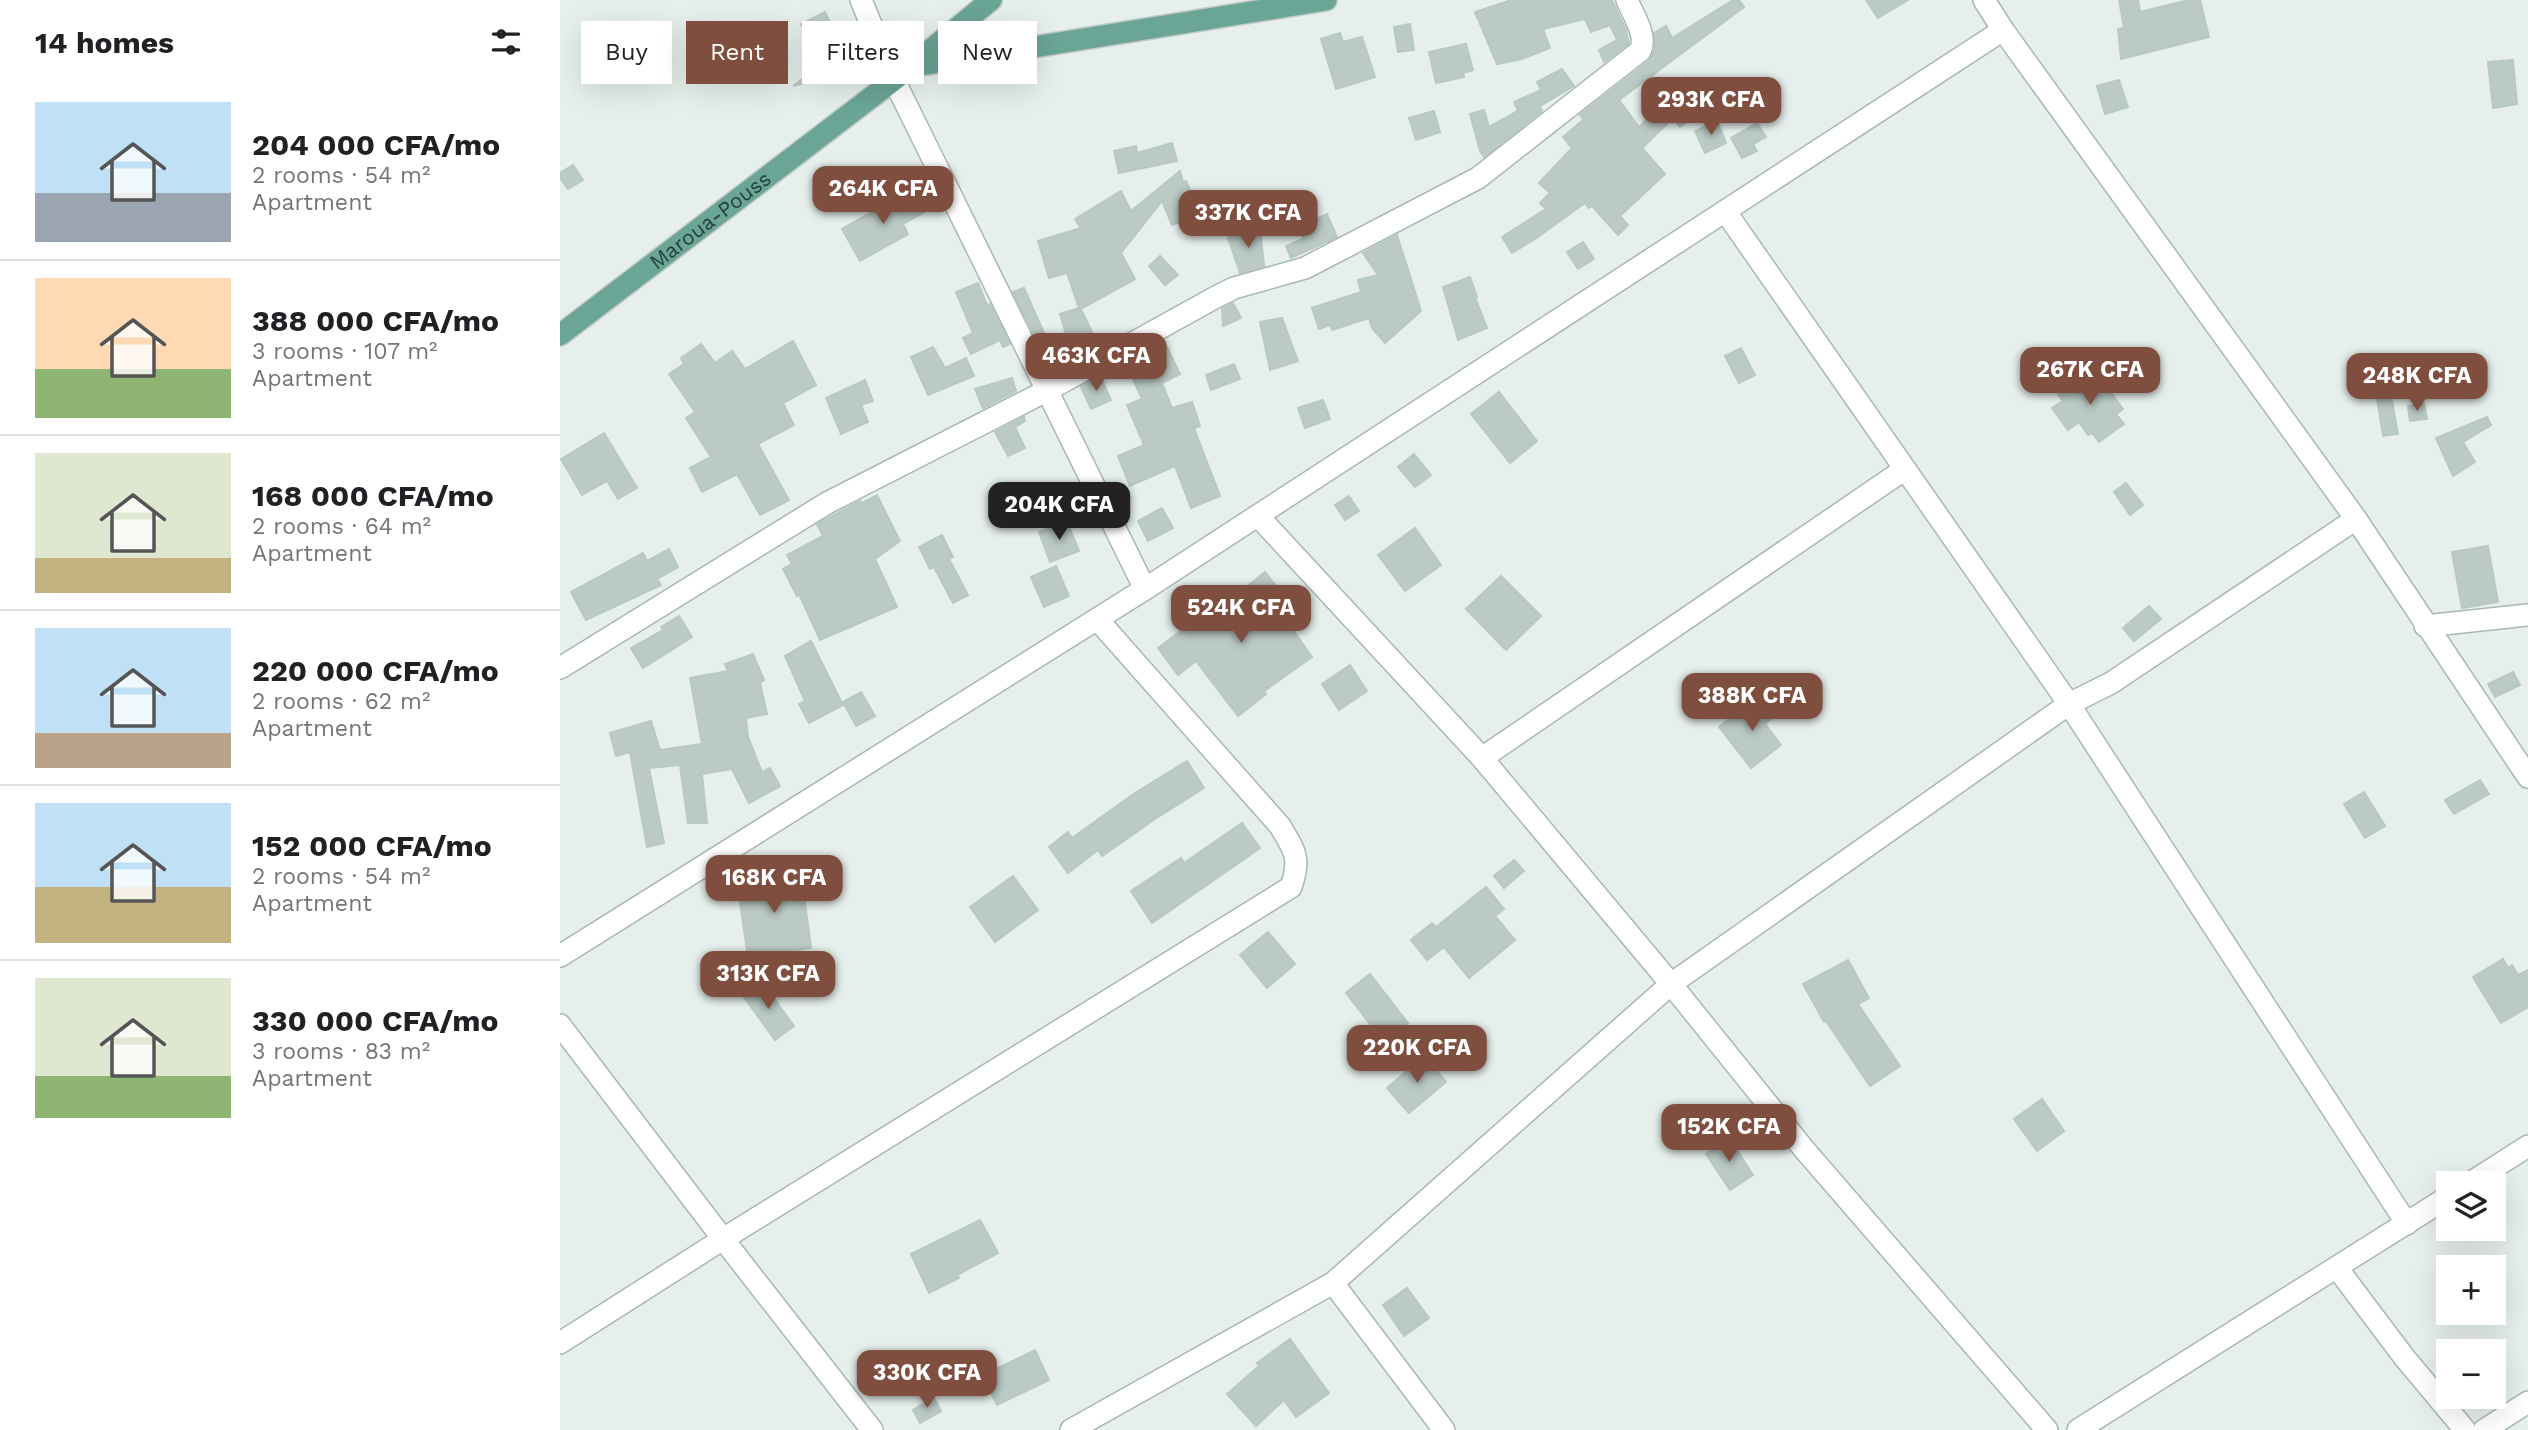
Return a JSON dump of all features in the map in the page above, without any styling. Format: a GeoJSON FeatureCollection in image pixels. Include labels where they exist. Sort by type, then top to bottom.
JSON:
{"type":"FeatureCollection","features":[{"type":"Feature","properties":{"kind":"main road","name":"Maroua-Pouss"},"geometry":{"type":"LineString","coordinates":[[924,54],[991,0]]}},
{"type":"Feature","properties":{"kind":"main road"},"geometry":{"type":"LineString","coordinates":[[924,70],[1326,0]]}},
{"type":"Feature","properties":{"kind":"main road","name":"Maroua-Pouss"},"geometry":{"type":"LineString","coordinates":[[560,335],[887,84]]}},
{"type":"Feature","properties":{"kind":"street"},"geometry":{"type":"LineString","coordinates":[[861,0],[872,21]]}},
{"type":"Feature","properties":{"kind":"street"},"geometry":{"type":"LineString","coordinates":[[560,668],[827,503],[1048,390],[1225,292],[1305,268],[1478,178],[1640,51],[1644,44],[1643,37],[1627,0]]}},
{"type":"Feature","properties":{"kind":"street"},"geometry":{"type":"LineString","coordinates":[[1984,0],[2356,519],[2528,777]]}},
{"type":"Feature","properties":{"kind":"street"},"geometry":{"type":"LineString","coordinates":[[560,956],[1145,589],[2003,30]]}},
{"type":"Feature","properties":{"kind":"street"},"geometry":{"type":"LineString","coordinates":[[905,84],[1145,589]]}},
{"type":"Feature","properties":{"kind":"street"},"geometry":{"type":"LineString","coordinates":[[1725,211],[2069,704],[2407,1224]]}},
{"type":"Feature","properties":{"kind":"street"},"geometry":{"type":"LineString","coordinates":[[1482,758],[1905,469]]}},
{"type":"Feature","properties":{"kind":"street"},"geometry":{"type":"LineString","coordinates":[[1258,516],[1482,758],[1671,984],[1803,1148],[2047,1430]]}},
{"type":"Feature","properties":{"kind":"street"},"geometry":{"type":"LineString","coordinates":[[1071,1430],[1333,1283],[1671,984],[2069,704],[2111,683],[2356,519]]}},
{"type":"Feature","properties":{"kind":"street"},"geometry":{"type":"LineString","coordinates":[[2426,626],[2528,615]]}},
{"type":"Feature","properties":{"kind":"street"},"geometry":{"type":"LineString","coordinates":[[560,1343],[1291,887],[1297,870],[1296,853],[1280,826],[1097,619]]}},
{"type":"Feature","properties":{"kind":"street"},"geometry":{"type":"LineString","coordinates":[[560,1025],[872,1430]]}},
{"type":"Feature","properties":{"kind":"street"},"geometry":{"type":"LineString","coordinates":[[2489,1171],[2528,1146]]}},
{"type":"Feature","properties":{"kind":"street"},"geometry":{"type":"LineString","coordinates":[[2078,1430],[2436,1205]]}},
{"type":"Feature","properties":{"kind":"street"},"geometry":{"type":"LineString","coordinates":[[2337,1268],[2404,1357],[2465,1430]]}},
{"type":"Feature","properties":{"kind":"street"},"geometry":{"type":"LineString","coordinates":[[1333,1283],[1444,1430]]}},
{"type":"Feature","properties":{"kind":"street"},"geometry":{"type":"LineString","coordinates":[[2484,1430],[2528,1402]]}},
{"type":"Feature","properties":{"kind":"building"},"geometry":{"type":"Polygon","coordinates":[[[1511,0],[1612,0],[1629,43],[1604,62],[1599,50],[1617,40],[1610,25],[1591,32],[1585,19],[1543,29],[1550,48],[1522,59],[1497,64],[1475,12],[1511,0]]]}},
{"type":"Feature","properties":{"kind":"building"},"geometry":{"type":"Polygon","coordinates":[[[1733,0],[1739,0],[1744,7],[1619,100],[1639,127],[1657,109],[1697,80],[1703,87],[1684,106],[1693,117],[1680,127],[1673,118],[1642,148],[1665,174],[1620,216],[1628,225],[1618,235],[1592,206],[1589,208],[1585,203],[1512,253],[1502,237],[1546,209],[1540,203],[1550,193],[1539,183],[1572,148],[1563,137],[1583,120],[1580,115],[1649,61],[1655,49],[1654,33],[1666,26],[1672,38],[1733,0]]]}},
{"type":"Feature","properties":{"kind":"building"},"geometry":{"type":"Polygon","coordinates":[[[1866,0],[1908,0],[1878,18],[1866,0]]]}},
{"type":"Feature","properties":{"kind":"building"},"geometry":{"type":"Polygon","coordinates":[[[2119,0],[2138,0],[2140,12],[2189,0],[2200,0],[2209,37],[2121,59],[2118,29],[2124,28],[2119,0]]]}},
{"type":"Feature","properties":{"kind":"building"},"geometry":{"type":"Polygon","coordinates":[[[825,12],[829,21],[807,21],[825,12]]]}},
{"type":"Feature","properties":{"kind":"building"},"geometry":{"type":"Polygon","coordinates":[[[1410,24],[1414,50],[1398,52],[1394,27],[1410,24]]]}},
{"type":"Feature","properties":{"kind":"building"},"geometry":{"type":"Polygon","coordinates":[[[1340,33],[1343,42],[1362,37],[1375,77],[1336,89],[1321,39],[1340,33]]]}},
{"type":"Feature","properties":{"kind":"building"},"geometry":{"type":"Polygon","coordinates":[[[1466,44],[1473,70],[1463,73],[1464,77],[1436,83],[1429,52],[1466,44]]]}},
{"type":"Feature","properties":{"kind":"building"},"geometry":{"type":"Polygon","coordinates":[[[2513,60],[2517,104],[2493,108],[2488,62],[2513,60]]]}},
{"type":"Feature","properties":{"kind":"building"},"geometry":{"type":"Polygon","coordinates":[[[1562,69],[1574,86],[1540,106],[1542,111],[1484,157],[1470,114],[1484,110],[1489,127],[1518,111],[1514,102],[1541,90],[1537,82],[1562,69]]]}},
{"type":"Feature","properties":{"kind":"building"},"geometry":{"type":"Polygon","coordinates":[[[2119,80],[2128,107],[2105,114],[2097,86],[2119,80]]]}},
{"type":"Feature","properties":{"kind":"building"},"geometry":{"type":"Polygon","coordinates":[[[1434,111],[1440,132],[1416,140],[1409,118],[1434,111]]]}},
{"type":"Feature","properties":{"kind":"building"},"geometry":{"type":"Polygon","coordinates":[[[1717,121],[1726,143],[1705,153],[1695,131],[1717,121]]]}},
{"type":"Feature","properties":{"kind":"building"},"geometry":{"type":"Polygon","coordinates":[[[1757,123],[1766,137],[1753,144],[1757,151],[1742,158],[1731,138],[1757,123]]]}},
{"type":"Feature","properties":{"kind":"building"},"geometry":{"type":"Polygon","coordinates":[[[1172,143],[1177,161],[1119,173],[1114,151],[1136,146],[1137,153],[1172,143]]]}},
{"type":"Feature","properties":{"kind":"building"},"geometry":{"type":"Polygon","coordinates":[[[573,165],[583,180],[568,189],[560,178],[560,173],[573,165]]]}},
{"type":"Feature","properties":{"kind":"building"},"geometry":{"type":"Polygon","coordinates":[[[1180,171],[1200,213],[1172,225],[1162,201],[1121,253],[1135,279],[1081,309],[1099,347],[1083,356],[1081,351],[1072,354],[1060,314],[1079,308],[1067,273],[1049,278],[1038,241],[1081,228],[1075,219],[1121,191],[1131,211],[1180,171]]]}},
{"type":"Feature","properties":{"kind":"building"},"geometry":{"type":"Polygon","coordinates":[[[917,193],[926,211],[903,224],[908,234],[860,261],[842,229],[890,202],[892,206],[917,193]]]}},
{"type":"Feature","properties":{"kind":"building"},"geometry":{"type":"Polygon","coordinates":[[[1313,210],[1316,219],[1327,214],[1337,237],[1291,258],[1286,246],[1303,239],[1295,217],[1313,210]]]}},
{"type":"Feature","properties":{"kind":"building"},"geometry":{"type":"Polygon","coordinates":[[[1260,228],[1264,266],[1240,273],[1228,238],[1260,228]]]}},
{"type":"Feature","properties":{"kind":"building"},"geometry":{"type":"Polygon","coordinates":[[[1397,235],[1421,311],[1385,343],[1372,328],[1369,318],[1332,330],[1330,325],[1319,329],[1312,308],[1361,292],[1358,280],[1378,275],[1363,253],[1397,235]]]}},
{"type":"Feature","properties":{"kind":"building"},"geometry":{"type":"Polygon","coordinates":[[[1583,242],[1594,259],[1578,269],[1567,252],[1583,242]]]}},
{"type":"Feature","properties":{"kind":"building"},"geometry":{"type":"Polygon","coordinates":[[[1160,256],[1178,275],[1165,285],[1149,266],[1160,256]]]}},
{"type":"Feature","properties":{"kind":"building"},"geometry":{"type":"Polygon","coordinates":[[[1470,277],[1487,328],[1458,340],[1443,287],[1470,277]]]}},
{"type":"Feature","properties":{"kind":"building"},"geometry":{"type":"Polygon","coordinates":[[[978,283],[987,305],[990,304],[1010,344],[1003,347],[1000,340],[971,354],[963,338],[973,333],[956,292],[978,283]]]}},
{"type":"Feature","properties":{"kind":"building"},"geometry":{"type":"Polygon","coordinates":[[[1024,288],[1044,333],[1035,336],[1013,292],[1024,288]]]}},
{"type":"Feature","properties":{"kind":"building"},"geometry":{"type":"Polygon","coordinates":[[[1233,303],[1241,318],[1223,326],[1222,309],[1233,303]]]}},
{"type":"Feature","properties":{"kind":"building"},"geometry":{"type":"Polygon","coordinates":[[[1282,318],[1298,361],[1270,370],[1260,322],[1282,318]]]}},
{"type":"Feature","properties":{"kind":"building"},"geometry":{"type":"Polygon","coordinates":[[[793,341],[816,385],[783,403],[794,425],[758,444],[789,500],[760,515],[737,474],[702,492],[690,468],[711,457],[686,418],[695,412],[669,374],[684,364],[681,358],[701,344],[715,363],[732,351],[745,369],[793,341]]]}},
{"type":"Feature","properties":{"kind":"building"},"geometry":{"type":"Polygon","coordinates":[[[1164,341],[1180,374],[1162,383],[1172,408],[1192,402],[1200,426],[1194,428],[1220,496],[1191,508],[1175,466],[1130,486],[1118,456],[1144,445],[1127,405],[1142,399],[1128,368],[1147,360],[1143,352],[1164,341]]]}},
{"type":"Feature","properties":{"kind":"building"},"geometry":{"type":"Polygon","coordinates":[[[933,347],[945,368],[966,358],[974,376],[928,395],[911,357],[933,347]]]}},
{"type":"Feature","properties":{"kind":"building"},"geometry":{"type":"Polygon","coordinates":[[[1741,348],[1755,375],[1739,383],[1725,356],[1741,348]]]}},
{"type":"Feature","properties":{"kind":"building"},"geometry":{"type":"Polygon","coordinates":[[[1234,364],[1240,379],[1211,390],[1206,375],[1234,364]]]}},
{"type":"Feature","properties":{"kind":"building"},"geometry":{"type":"Polygon","coordinates":[[[2094,369],[2123,409],[2116,414],[2124,424],[2099,442],[2092,433],[2088,435],[2079,422],[2068,430],[2052,408],[2063,401],[2058,395],[2094,369]]]}},
{"type":"Feature","properties":{"kind":"building"},"geometry":{"type":"Polygon","coordinates":[[[1100,376],[1111,400],[1091,409],[1081,387],[1100,376]]]}},
{"type":"Feature","properties":{"kind":"building"},"geometry":{"type":"Polygon","coordinates":[[[1012,378],[1016,391],[983,408],[975,389],[1012,378]]]}},
{"type":"Feature","properties":{"kind":"building"},"geometry":{"type":"Polygon","coordinates":[[[865,380],[873,401],[861,405],[868,422],[841,434],[826,398],[865,380]]]}},
{"type":"Feature","properties":{"kind":"building"},"geometry":{"type":"Polygon","coordinates":[[[2390,390],[2398,434],[2383,436],[2376,392],[2390,390]]]}},
{"type":"Feature","properties":{"kind":"building"},"geometry":{"type":"Polygon","coordinates":[[[1499,392],[1537,441],[1510,463],[1471,414],[1499,392]]]}},
{"type":"Feature","properties":{"kind":"building"},"geometry":{"type":"Polygon","coordinates":[[[1323,400],[1330,419],[1305,428],[1298,408],[1323,400]]]}},
{"type":"Feature","properties":{"kind":"building"},"geometry":{"type":"Polygon","coordinates":[[[2424,404],[2427,419],[2410,421],[2408,406],[2424,404]]]}},
{"type":"Feature","properties":{"kind":"building"},"geometry":{"type":"Polygon","coordinates":[[[1024,417],[1025,421],[1015,427],[1025,448],[1008,456],[995,432],[1024,417]]]}},
{"type":"Feature","properties":{"kind":"building"},"geometry":{"type":"Polygon","coordinates":[[[2487,417],[2491,425],[2463,442],[2475,462],[2453,476],[2436,438],[2487,417]]]}},
{"type":"Feature","properties":{"kind":"building"},"geometry":{"type":"Polygon","coordinates":[[[604,433],[637,488],[618,499],[607,481],[582,495],[561,459],[604,433]]]}},
{"type":"Feature","properties":{"kind":"building"},"geometry":{"type":"Polygon","coordinates":[[[1414,454],[1431,475],[1415,487],[1398,467],[1414,454]]]}},
{"type":"Feature","properties":{"kind":"building"},"geometry":{"type":"Polygon","coordinates":[[[2126,483],[2143,505],[2130,515],[2114,492],[2126,483]]]}},
{"type":"Feature","properties":{"kind":"building"},"geometry":{"type":"Polygon","coordinates":[[[877,495],[900,541],[875,559],[897,607],[820,640],[799,594],[797,596],[783,569],[792,564],[787,555],[823,536],[817,524],[877,495]]]}},
{"type":"Feature","properties":{"kind":"building"},"geometry":{"type":"Polygon","coordinates":[[[1349,496],[1359,511],[1345,520],[1335,505],[1349,496]]]}},
{"type":"Feature","properties":{"kind":"building"},"geometry":{"type":"Polygon","coordinates":[[[1162,508],[1173,528],[1148,541],[1138,521],[1162,508]]]}},
{"type":"Feature","properties":{"kind":"building"},"geometry":{"type":"Polygon","coordinates":[[[1067,522],[1079,551],[1050,562],[1039,532],[1067,522]]]}},
{"type":"Feature","properties":{"kind":"building"},"geometry":{"type":"Polygon","coordinates":[[[1415,528],[1441,565],[1405,591],[1378,555],[1415,528]]]}},
{"type":"Feature","properties":{"kind":"building"},"geometry":{"type":"Polygon","coordinates":[[[942,535],[953,557],[949,559],[968,595],[953,603],[934,567],[930,569],[919,547],[942,535]]]}},
{"type":"Feature","properties":{"kind":"building"},"geometry":{"type":"Polygon","coordinates":[[[2488,546],[2498,602],[2462,608],[2452,552],[2488,546]]]}},
{"type":"Feature","properties":{"kind":"building"},"geometry":{"type":"Polygon","coordinates":[[[669,549],[678,567],[657,579],[661,585],[586,620],[571,592],[643,553],[647,561],[669,549]]]}},
{"type":"Feature","properties":{"kind":"building"},"geometry":{"type":"Polygon","coordinates":[[[1056,566],[1069,596],[1044,607],[1031,577],[1056,566]]]}},
{"type":"Feature","properties":{"kind":"building"},"geometry":{"type":"Polygon","coordinates":[[[1265,572],[1285,597],[1275,605],[1312,657],[1264,691],[1266,694],[1238,716],[1196,661],[1178,675],[1158,648],[1206,612],[1210,616],[1265,572]]]}},
{"type":"Feature","properties":{"kind":"building"},"geometry":{"type":"Polygon","coordinates":[[[1501,576],[1541,616],[1506,650],[1466,609],[1501,576]]]}},
{"type":"Feature","properties":{"kind":"building"},"geometry":{"type":"Polygon","coordinates":[[[2149,606],[2161,619],[2134,641],[2123,628],[2149,606]]]}},
{"type":"Feature","properties":{"kind":"building"},"geometry":{"type":"Polygon","coordinates":[[[679,616],[692,637],[643,668],[631,648],[663,630],[661,627],[679,616]]]}},
{"type":"Feature","properties":{"kind":"building"},"geometry":{"type":"Polygon","coordinates":[[[811,641],[843,705],[809,723],[799,704],[805,701],[785,656],[811,641]]]}},
{"type":"Feature","properties":{"kind":"building"},"geometry":{"type":"Polygon","coordinates":[[[753,654],[764,680],[760,683],[767,714],[746,718],[748,737],[762,772],[770,768],[780,786],[749,803],[732,769],[702,774],[707,823],[688,823],[680,765],[649,768],[664,843],[647,847],[630,752],[616,756],[610,733],[651,721],[660,750],[702,744],[690,678],[728,671],[725,664],[753,654]]]}},
{"type":"Feature","properties":{"kind":"building"},"geometry":{"type":"Polygon","coordinates":[[[1350,665],[1367,691],[1339,710],[1322,684],[1350,665]]]}},
{"type":"Feature","properties":{"kind":"building"},"geometry":{"type":"Polygon","coordinates":[[[2513,672],[2520,685],[2495,697],[2488,684],[2513,672]]]}},
{"type":"Feature","properties":{"kind":"building"},"geometry":{"type":"Polygon","coordinates":[[[861,692],[875,716],[856,726],[843,702],[861,692]]]}},
{"type":"Feature","properties":{"kind":"building"},"geometry":{"type":"Polygon","coordinates":[[[1767,701],[1777,714],[1765,724],[1781,745],[1751,768],[1719,727],[1748,704],[1753,711],[1767,701]]]}},
{"type":"Feature","properties":{"kind":"building"},"geometry":{"type":"Polygon","coordinates":[[[1187,761],[1204,788],[1102,856],[1098,850],[1068,873],[1049,847],[1068,832],[1072,838],[1132,795],[1187,761]]]}},
{"type":"Feature","properties":{"kind":"building"},"geometry":{"type":"Polygon","coordinates":[[[2480,780],[2489,794],[2454,814],[2445,800],[2480,780]]]}},
{"type":"Feature","properties":{"kind":"building"},"geometry":{"type":"Polygon","coordinates":[[[2364,792],[2385,826],[2365,838],[2344,804],[2364,792]]]}},
{"type":"Feature","properties":{"kind":"building"},"geometry":{"type":"Polygon","coordinates":[[[1242,823],[1260,848],[1152,923],[1131,891],[1181,858],[1184,863],[1242,823]]]}},
{"type":"Feature","properties":{"kind":"building"},"geometry":{"type":"Polygon","coordinates":[[[1514,860],[1524,871],[1504,888],[1494,876],[1514,860]]]}},
{"type":"Feature","properties":{"kind":"building"},"geometry":{"type":"Polygon","coordinates":[[[801,873],[811,948],[748,957],[737,882],[801,873]]]}},
{"type":"Feature","properties":{"kind":"building"},"geometry":{"type":"Polygon","coordinates":[[[1013,876],[1038,910],[995,942],[970,907],[1013,876]]]}},
{"type":"Feature","properties":{"kind":"building"},"geometry":{"type":"Polygon","coordinates":[[[1486,887],[1504,909],[1495,916],[1515,940],[1469,978],[1444,947],[1427,960],[1411,940],[1432,923],[1436,927],[1486,887]]]}},
{"type":"Feature","properties":{"kind":"building"},"geometry":{"type":"Polygon","coordinates":[[[1268,932],[1295,964],[1267,988],[1240,955],[1268,932]]]}},
{"type":"Feature","properties":{"kind":"building"},"geometry":{"type":"Polygon","coordinates":[[[2503,959],[2508,968],[2512,965],[2518,975],[2528,970],[2528,1007],[2501,1023],[2473,977],[2503,959]]]}},
{"type":"Feature","properties":{"kind":"building"},"geometry":{"type":"Polygon","coordinates":[[[1848,960],[1869,998],[1858,1004],[1900,1066],[1870,1086],[1826,1021],[1824,1022],[1803,984],[1848,960]]]}},
{"type":"Feature","properties":{"kind":"building"},"geometry":{"type":"Polygon","coordinates":[[[1370,974],[1408,1023],[1384,1042],[1346,993],[1370,974]]]}},
{"type":"Feature","properties":{"kind":"building"},"geometry":{"type":"Polygon","coordinates":[[[762,982],[794,1026],[775,1040],[743,996],[762,982]]]}},
{"type":"Feature","properties":{"kind":"building"},"geometry":{"type":"Polygon","coordinates":[[[1424,1056],[1446,1082],[1409,1113],[1387,1088],[1424,1056]]]}},
{"type":"Feature","properties":{"kind":"building"},"geometry":{"type":"Polygon","coordinates":[[[2042,1099],[2064,1131],[2037,1151],[2014,1119],[2042,1099]]]}},
{"type":"Feature","properties":{"kind":"building"},"geometry":{"type":"Polygon","coordinates":[[[1729,1138],[1753,1175],[1730,1190],[1706,1154],[1729,1138]]]}},
{"type":"Feature","properties":{"kind":"building"},"geometry":{"type":"Polygon","coordinates":[[[980,1220],[998,1253],[929,1293],[911,1254],[980,1220]]]}},
{"type":"Feature","properties":{"kind":"building"},"geometry":{"type":"Polygon","coordinates":[[[1407,1288],[1429,1318],[1404,1336],[1383,1305],[1407,1288]]]}},
{"type":"Feature","properties":{"kind":"building"},"geometry":{"type":"Polygon","coordinates":[[[1290,1339],[1329,1393],[1296,1417],[1284,1400],[1256,1426],[1227,1394],[1259,1366],[1257,1363],[1290,1339]]]}},
{"type":"Feature","properties":{"kind":"building"},"geometry":{"type":"Polygon","coordinates":[[[1035,1350],[1049,1380],[997,1405],[982,1376],[1035,1350]]]}},
{"type":"Feature","properties":{"kind":"building"},"geometry":{"type":"Polygon","coordinates":[[[934,1398],[941,1411],[920,1423],[913,1410],[934,1398]]]}}]}
